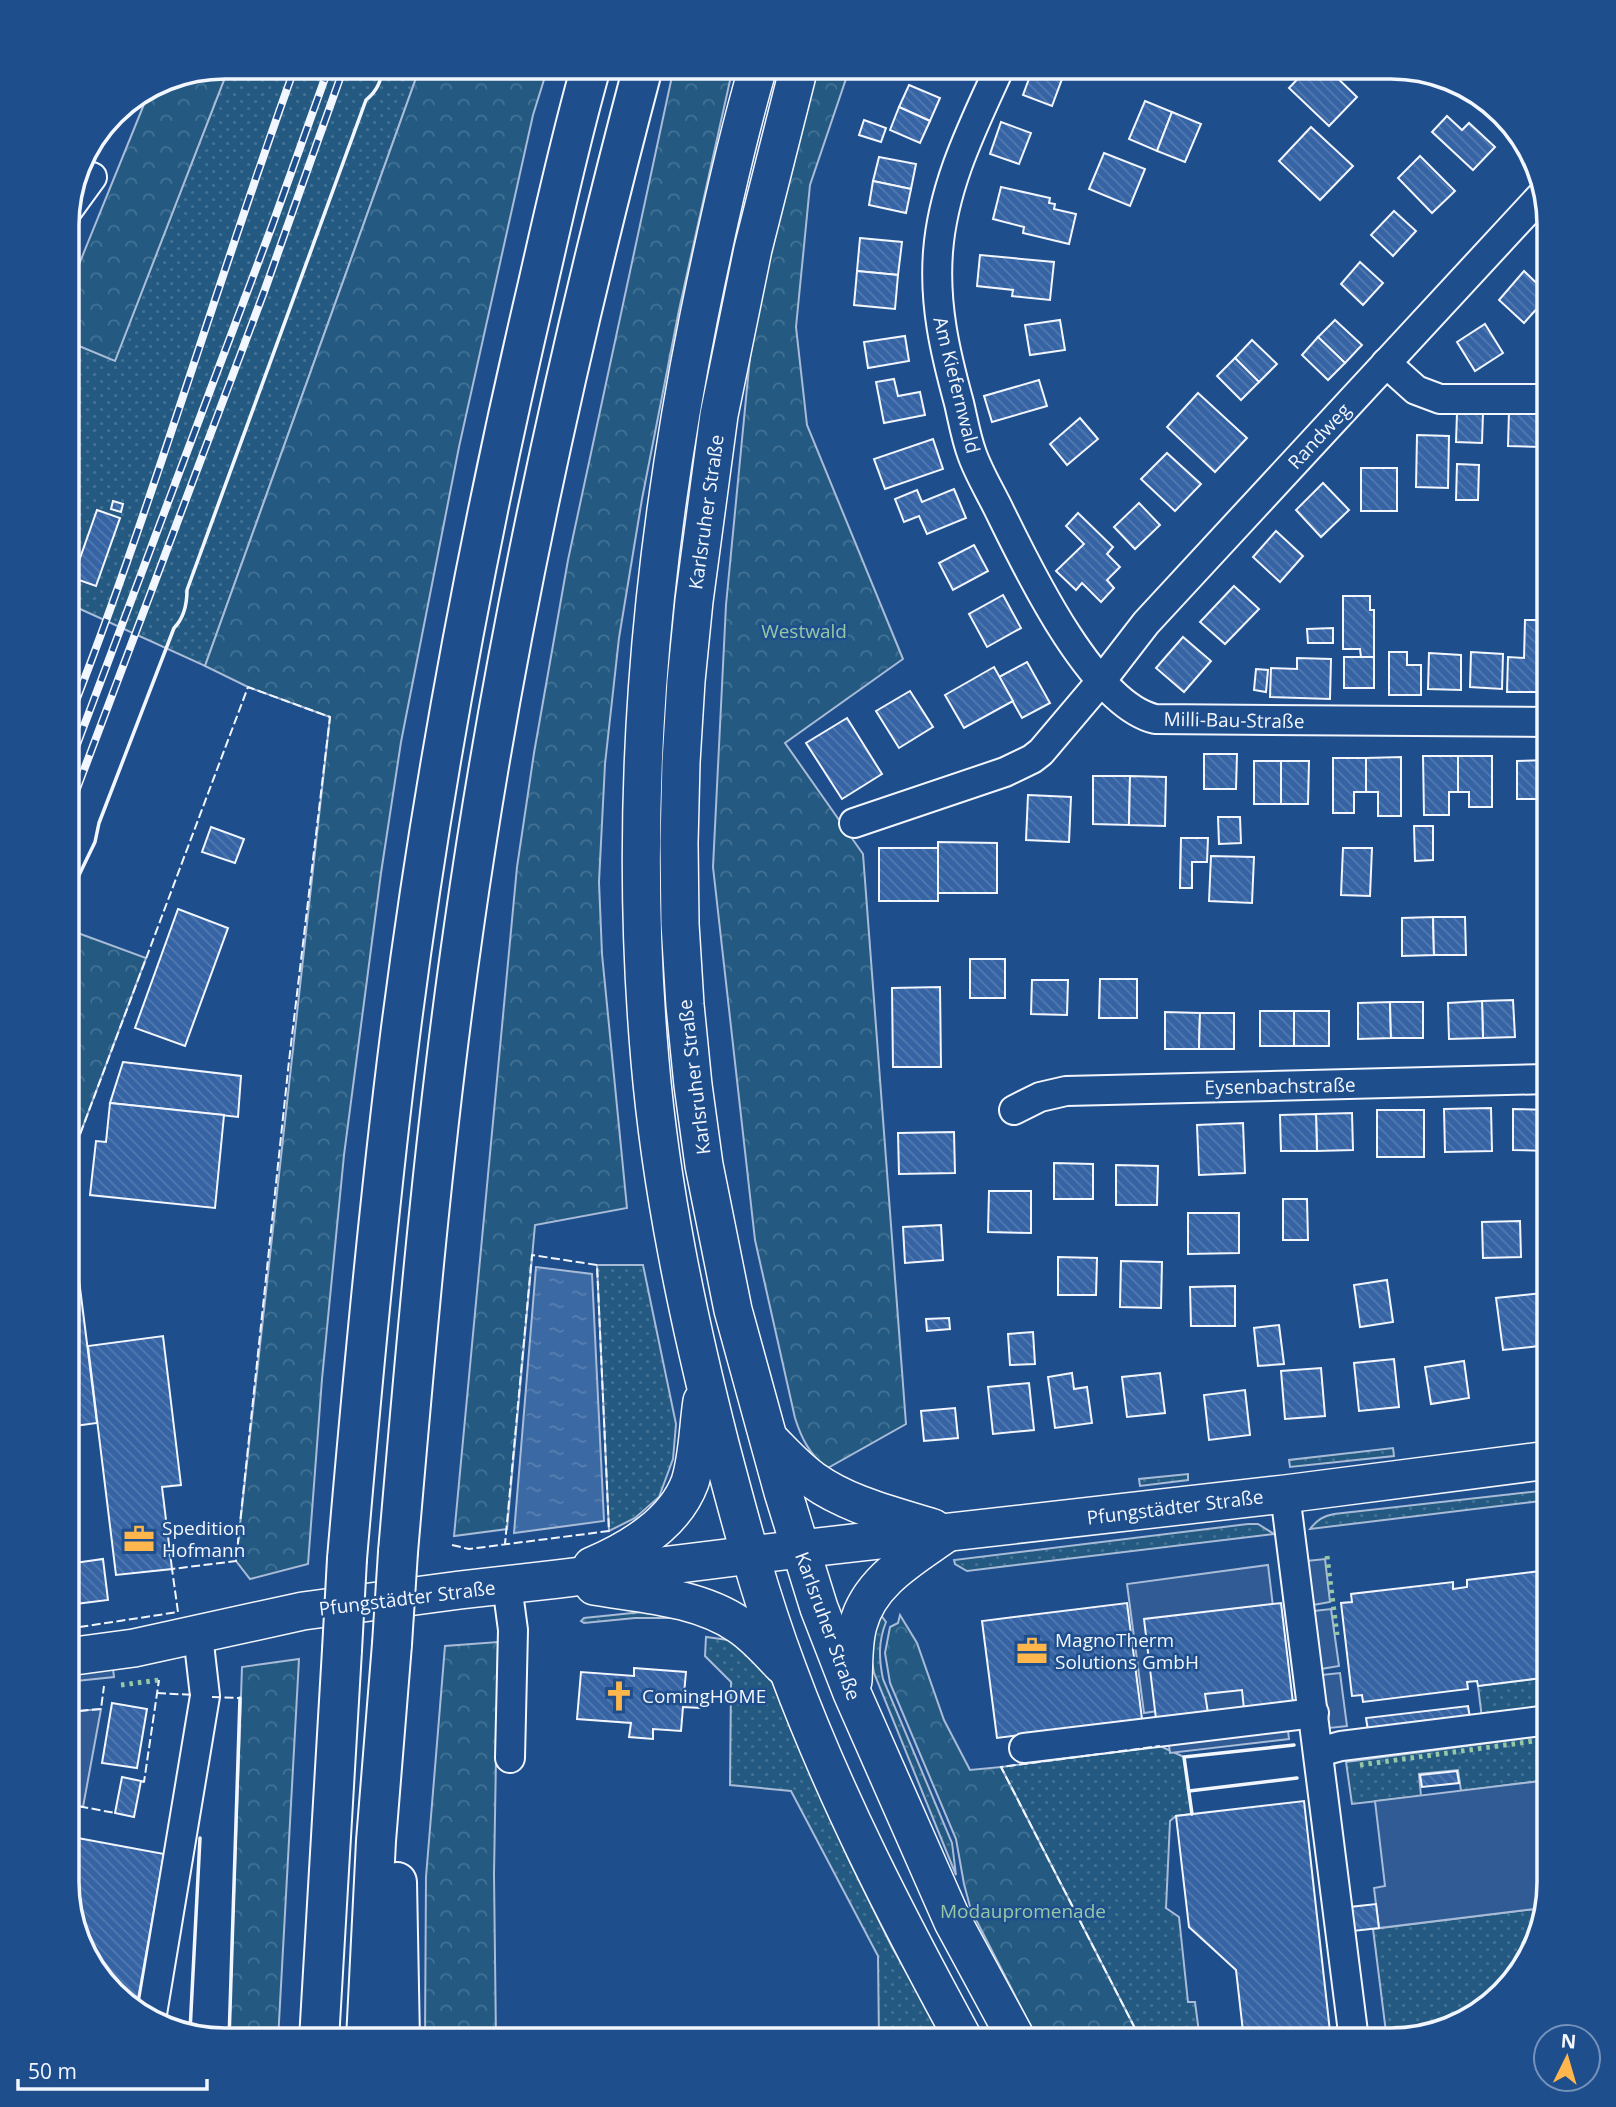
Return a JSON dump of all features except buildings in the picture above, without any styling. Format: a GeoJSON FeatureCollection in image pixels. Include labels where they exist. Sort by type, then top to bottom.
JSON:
{"type":"FeatureCollection","features":[{"type":"Feature","properties":{"kind":"highway"},"geometry":{"type":"LineString","coordinates":[[320,2028],[346,1559],[369,1307],[400,1037],[455,679],[503,432],[588,79]]}},
{"type":"Feature","properties":{"kind":"highway"},"geometry":{"type":"LineString","coordinates":[[367,2028],[376,1841],[418,1315],[464,922],[500,708],[548,459],[609,197],[640,79]]}},
{"type":"Feature","properties":{"kind":"highway"},"geometry":{"type":"LineString","coordinates":[[392,1644],[400,2028]]}},
{"type":"Feature","properties":{"kind":"main road","name":"Karlsruher Straße"},"geometry":{"type":"LineString","coordinates":[[755,79],[712,253],[680,414],[657,575],[647,669],[640,828],[644,987],[650,1066],[671,1223],[704,1382],[750,1555],[788,1671],[825,1760],[876,1871],[957,2028]]}},
{"type":"Feature","properties":{"kind":"main road","name":"Karlsruher Straße"},"geometry":{"type":"LineString","coordinates":[[796,79],[752,249],[719,415],[694,601],[681,762],[679,843],[680,924],[693,1085],[704,1165],[733,1310],[800,1549],[852,1693],[953,1922],[1010,2028]]}},
{"type":"Feature","properties":{"kind":"main road"},"geometry":{"type":"LineString","coordinates":[[558,1579],[627,1548],[659,1526],[681,1501],[693,1468],[704,1382]]}},
{"type":"Feature","properties":{"kind":"main road"},"geometry":{"type":"LineString","coordinates":[[768,1438],[811,1479],[829,1490],[879,1511],[947,1532]]}},
{"type":"Feature","properties":{"kind":"main road","name":"Pfungstädter Straße"},"geometry":{"type":"LineString","coordinates":[[79,1655],[134,1648],[303,1611],[1537,1462]]}},
{"type":"Feature","properties":{"kind":"main road"},"geometry":{"type":"LineString","coordinates":[[852,1693],[855,1639],[860,1616],[869,1600],[881,1583],[898,1568],[947,1532]]}},
{"type":"Feature","properties":{"kind":"main road"},"geometry":{"type":"LineString","coordinates":[[558,1579],[688,1602],[727,1618],[753,1636],[788,1671]]}},
{"type":"Feature","properties":{"kind":"street","name":"Am Kiefernwald"},"geometry":{"type":"LineString","coordinates":[[995,79],[958,161],[946,202],[938,250],[937,302],[947,360],[972,455],[1051,611],[1102,680]]}},
{"type":"Feature","properties":{"kind":"street","name":"Randweg"},"geometry":{"type":"LineString","coordinates":[[1102,680],[1146,623],[1535,202]]}},
{"type":"Feature","properties":{"kind":"street"},"geometry":{"type":"LineString","coordinates":[[1386,363],[1416,390],[1440,399],[1537,399]]}},
{"type":"Feature","properties":{"kind":"street","name":"Milli-Bau-Straße"},"geometry":{"type":"LineString","coordinates":[[1102,680],[1127,705],[1144,716],[1155,719],[1537,722]]}},
{"type":"Feature","properties":{"kind":"street"},"geometry":{"type":"LineString","coordinates":[[854,823],[1005,772],[1032,759],[1049,743],[1102,680]]}},
{"type":"Feature","properties":{"kind":"street","name":"Eysenbachstraße"},"geometry":{"type":"LineString","coordinates":[[1014,1110],[1040,1097],[1066,1091],[1537,1079]]}},
{"type":"Feature","properties":{"kind":"street"},"geometry":{"type":"LineString","coordinates":[[1285,1494],[1353,2028]]}},
{"type":"Feature","properties":{"kind":"street"},"geometry":{"type":"LineString","coordinates":[[507,1585],[513,1630],[510,1758]]}},
{"type":"Feature","properties":{"kind":"street"},"geometry":{"type":"LineString","coordinates":[[152,2009],[205,1696],[198,1635]]}},
{"type":"Feature","properties":{"kind":"street"},"geometry":{"type":"LineString","coordinates":[[1024,1748],[1314,1713]]}},
{"type":"Feature","properties":{"kind":"street"},"geometry":{"type":"LineString","coordinates":[[1319,1752],[1342,1746],[1537,1722]]}},
{"type":"Feature","properties":{"kind":"green space"},"geometry":{"type":"Polygon","coordinates":[[[224,79],[416,79],[205,666],[79,608],[79,346],[115,360],[224,79]]]}},
{"type":"Feature","properties":{"kind":"green space"},"geometry":{"type":"Polygon","coordinates":[[[224,79],[115,361],[79,346],[79,264],[144,103],[178,86],[224,79]]]}},
{"type":"Feature","properties":{"kind":"green space"},"geometry":{"type":"Polygon","coordinates":[[[416,79],[544,79],[533,115],[459,447],[401,742],[344,1155],[322,1379],[308,1564],[250,1579],[236,1561],[330,717],[248,687],[205,666],[416,79]]]}},
{"type":"Feature","properties":{"kind":"green space"},"geometry":{"type":"Polygon","coordinates":[[[671,79],[730,79],[679,310],[642,499],[619,638],[605,764],[599,882],[602,954],[627,1208],[535,1225],[507,1529],[454,1536],[517,867],[568,560],[671,79]]]}},
{"type":"Feature","properties":{"kind":"green space","name":"Westwald"},"geometry":{"type":"Polygon","coordinates":[[[808,79],[846,79],[810,185],[796,327],[807,425],[903,659],[785,743],[863,854],[906,1424],[826,1469],[807,1445],[795,1418],[755,1240],[713,867],[726,605],[759,264],[808,79]]]}},
{"type":"Feature","properties":{"kind":"green space"},"geometry":{"type":"Polygon","coordinates":[[[79,933],[146,958],[79,1137],[79,933]]]}},
{"type":"Feature","properties":{"kind":"green space"},"geometry":{"type":"Polygon","coordinates":[[[597,1265],[643,1265],[676,1424],[673,1459],[659,1497],[635,1518],[609,1531],[597,1265]]]}},
{"type":"Feature","properties":{"kind":"green space"},"geometry":{"type":"Polygon","coordinates":[[[1393,1448],[1394,1456],[1290,1467],[1289,1460],[1393,1448]]]}},
{"type":"Feature","properties":{"kind":"green space"},"geometry":{"type":"Polygon","coordinates":[[[1188,1474],[1188,1480],[1140,1486],[1139,1479],[1188,1474]]]}},
{"type":"Feature","properties":{"kind":"green space"},"geometry":{"type":"Polygon","coordinates":[[[1537,1491],[1537,1501],[1310,1529],[1320,1519],[1334,1514],[1537,1491]]]}},
{"type":"Feature","properties":{"kind":"green space"},"geometry":{"type":"Polygon","coordinates":[[[1258,1524],[1274,1534],[967,1571],[955,1564],[954,1560],[1258,1524]]]}},
{"type":"Feature","properties":{"kind":"green space"},"geometry":{"type":"Polygon","coordinates":[[[669,1612],[679,1618],[581,1621],[584,1618],[669,1612]]]}},
{"type":"Feature","properties":{"kind":"green space"},"geometry":{"type":"Polygon","coordinates":[[[880,1614],[886,1622],[880,1651],[883,1679],[952,1843],[956,1875],[874,1673],[869,1644],[880,1614]]]}},
{"type":"Feature","properties":{"kind":"green space","name":"Modaupromenade"},"geometry":{"type":"Polygon","coordinates":[[[900,1615],[917,1643],[944,1720],[970,1770],[1001,1767],[1135,2028],[1032,2028],[971,1910],[956,1839],[890,1683],[885,1653],[890,1627],[898,1623],[900,1615]]]}},
{"type":"Feature","properties":{"kind":"green space"},"geometry":{"type":"Polygon","coordinates":[[[734,1635],[765,1664],[849,1860],[892,1947],[938,2028],[879,2028],[878,1956],[791,1791],[730,1785],[731,1682],[705,1656],[706,1637],[728,1640],[734,1635]]]}},
{"type":"Feature","properties":{"kind":"green space"},"geometry":{"type":"Polygon","coordinates":[[[498,1642],[494,1874],[496,2028],[425,2028],[426,1877],[445,1646],[498,1642]]]}},
{"type":"Feature","properties":{"kind":"green space"},"geometry":{"type":"Polygon","coordinates":[[[299,1659],[279,2028],[229,2028],[242,1667],[299,1659]]]}},
{"type":"Feature","properties":{"kind":"green space"},"geometry":{"type":"Polygon","coordinates":[[[1537,1679],[1537,1711],[1482,1718],[1478,1686],[1537,1679]]]}},
{"type":"Feature","properties":{"kind":"green space"},"geometry":{"type":"Polygon","coordinates":[[[1537,1737],[1537,1782],[1461,1791],[1458,1770],[1419,1774],[1421,1796],[1352,1804],[1346,1762],[1537,1737]]]}},
{"type":"Feature","properties":{"kind":"green space"},"geometry":{"type":"Polygon","coordinates":[[[1160,1746],[1184,1757],[1192,1814],[1176,1816],[1170,1821],[1166,1908],[1179,1917],[1188,2002],[1195,2002],[1198,2028],[1135,2028],[1001,1767],[1160,1746]]]}},
{"type":"Feature","properties":{"kind":"green space"},"geometry":{"type":"Polygon","coordinates":[[[1534,1909],[1522,1947],[1501,1979],[1488,1992],[1472,2004],[1438,2021],[1401,2028],[1385,2028],[1373,1929],[1534,1909]]]}},
{"type":"Feature","properties":{"kind":"shaded area"},"geometry":{"type":"Polygon","coordinates":[[[1325,1559],[1330,1602],[1313,1605],[1307,1561],[1325,1559]]]}},
{"type":"Feature","properties":{"kind":"shaded area"},"geometry":{"type":"Polygon","coordinates":[[[1268,1565],[1289,1739],[1170,1753],[1164,1710],[1144,1713],[1127,1584],[1268,1565]]]}},
{"type":"Feature","properties":{"kind":"shaded area"},"geometry":{"type":"Polygon","coordinates":[[[1331,1609],[1339,1666],[1321,1669],[1314,1611],[1331,1609]]]}},
{"type":"Feature","properties":{"kind":"shaded area"},"geometry":{"type":"Polygon","coordinates":[[[113,1669],[114,1677],[79,1681],[79,1673],[113,1669]]]}},
{"type":"Feature","properties":{"kind":"shaded area"},"geometry":{"type":"Polygon","coordinates":[[[1340,1673],[1347,1726],[1329,1728],[1322,1675],[1340,1673]]]}},
{"type":"Feature","properties":{"kind":"shaded area"},"geometry":{"type":"Polygon","coordinates":[[[101,1709],[83,1807],[79,1806],[79,1711],[101,1709]]]}},
{"type":"Feature","properties":{"kind":"shaded area"},"geometry":{"type":"Polygon","coordinates":[[[1537,1781],[1537,1882],[1534,1909],[1379,1928],[1374,1888],[1385,1886],[1375,1801],[1537,1781]]]}},
{"type":"Feature","properties":{"kind":"water"},"geometry":{"type":"Polygon","coordinates":[[[536,1267],[592,1274],[604,1521],[514,1533],[536,1267]]]}},
{"type":"Feature","properties":{"kind":"railway"},"geometry":{"type":"LineString","coordinates":[[79,693],[156,478],[291,79]]}},
{"type":"Feature","properties":{"kind":"railway"},"geometry":{"type":"LineString","coordinates":[[79,739],[325,79]]}},
{"type":"Feature","properties":{"kind":"railway"},"geometry":{"type":"LineString","coordinates":[[79,783],[264,292],[340,79]]}},
{"type":"Feature","properties":{"kind":"hedge"},"geometry":{"type":"LineString","coordinates":[[1327,1556],[1337,1635]]}},
{"type":"Feature","properties":{"kind":"hedge"},"geometry":{"type":"LineString","coordinates":[[121,1685],[159,1680]]}},
{"type":"Feature","properties":{"kind":"hedge"},"geometry":{"type":"LineString","coordinates":[[1360,1765],[1537,1741]]}},
{"type":"Feature","properties":{"kind":"fence"},"geometry":{"type":"LineString","coordinates":[[79,1137],[248,687],[330,717],[289,1061],[236,1561],[172,1569],[178,1612],[79,1627]]}},
{"type":"Feature","properties":{"kind":"fence"},"geometry":{"type":"LineString","coordinates":[[452,1545],[469,1549],[609,1531],[597,1265],[532,1255],[505,1544]]}},
{"type":"Feature","properties":{"kind":"fence"},"geometry":{"type":"LineString","coordinates":[[141,1781],[144,1782],[159,1680]]}},
{"type":"Feature","properties":{"kind":"fence"},"geometry":{"type":"LineString","coordinates":[[79,1711],[101,1709],[104,1686]]}},
{"type":"Feature","properties":{"kind":"fence"},"geometry":{"type":"LineString","coordinates":[[157,1693],[194,1695]]}},
{"type":"Feature","properties":{"kind":"fence"},"geometry":{"type":"LineString","coordinates":[[212,1697],[240,1698]]}},
{"type":"Feature","properties":{"kind":"fence"},"geometry":{"type":"LineString","coordinates":[[1135,2028],[1001,1767],[1160,1746]]}},
{"type":"Feature","properties":{"kind":"fence"},"geometry":{"type":"LineString","coordinates":[[79,1806],[115,1813]]}},
{"type":"Feature","properties":{"kind":"wall"},"geometry":{"type":"LineString","coordinates":[[79,875],[95,842],[99,823],[174,628],[183,616],[187,590],[366,100],[380,79]]}},
{"type":"Feature","properties":{"kind":"wall"},"geometry":{"type":"LineString","coordinates":[[229,2028],[240,1698]]}},
{"type":"Feature","properties":{"kind":"wall"},"geometry":{"type":"LineString","coordinates":[[1192,1814],[1184,1757],[1294,1745]]}},
{"type":"Feature","properties":{"kind":"wall"},"geometry":{"type":"LineString","coordinates":[[1189,1791],[1297,1778]]}},
{"type":"Feature","properties":{"kind":"wall"},"geometry":{"type":"LineString","coordinates":[[190,2024],[200,1838]]}},
{"type":"Feature","properties":{"kind":"place","name":"Spedition Hofmann"},"geometry":{"type":"Point","coordinates":[139,1539]}},
{"type":"Feature","properties":{"kind":"place","name":"MagnoTherm Solutions GmbH"},"geometry":{"type":"Point","coordinates":[1032,1651]}},
{"type":"Feature","properties":{"kind":"place","name":"ComingHOME"},"geometry":{"type":"Point","coordinates":[619,1696]}}]}
